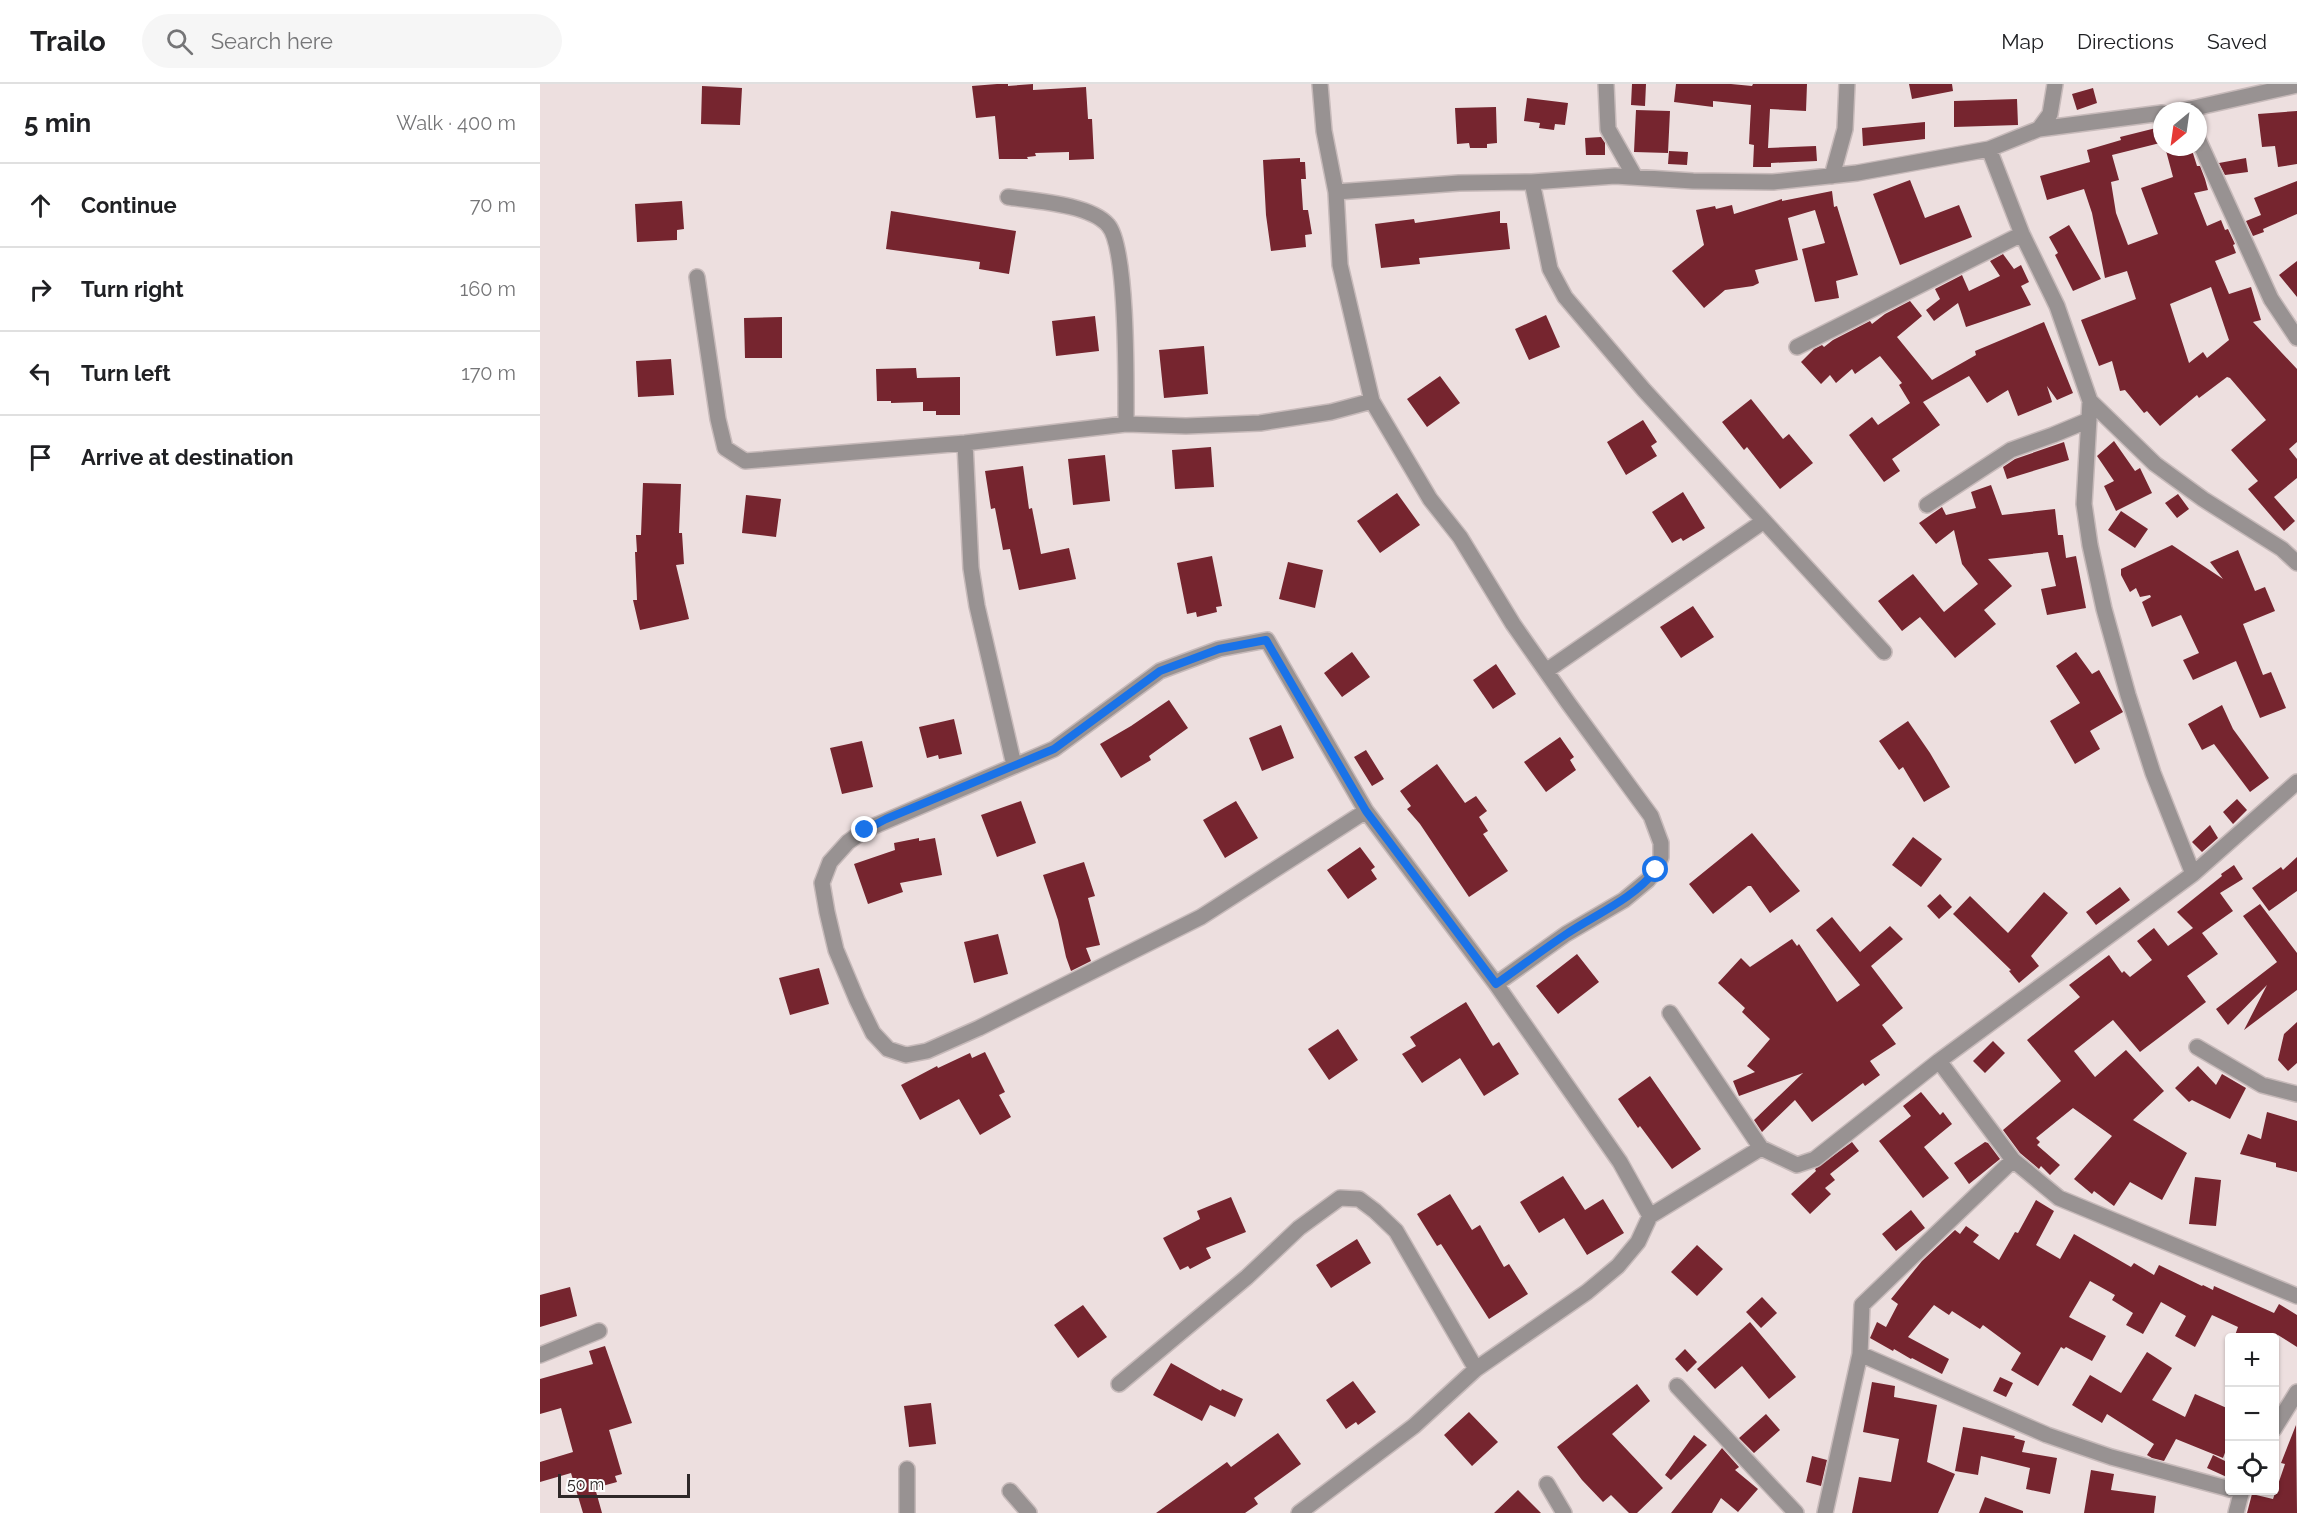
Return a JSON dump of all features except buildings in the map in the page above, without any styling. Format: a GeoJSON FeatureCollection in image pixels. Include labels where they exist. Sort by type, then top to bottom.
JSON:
{"type":"FeatureCollection","features":[{"type":"Feature","properties":{"kind":"street"},"geometry":{"type":"LineString","coordinates":[[1320,84],[1324,131],[1336,192],[1340,265],[1372,401],[1430,499],[1460,537],[1513,624],[1651,816],[1661,843],[1661,857],[1656,870],[1648,880],[1624,900],[1566,934],[1496,984]]}},
{"type":"Feature","properties":{"kind":"street"},"geometry":{"type":"LineString","coordinates":[[1606,84],[1608,129],[1635,177]]}},
{"type":"Feature","properties":{"kind":"street"},"geometry":{"type":"LineString","coordinates":[[1832,176],[1845,129],[1847,84]]}},
{"type":"Feature","properties":{"kind":"street"},"geometry":{"type":"LineString","coordinates":[[2039,129],[2050,114],[2055,84]]}},
{"type":"Feature","properties":{"kind":"street"},"geometry":{"type":"LineString","coordinates":[[2207,106],[2297,85]]}},
{"type":"Feature","properties":{"kind":"street"},"geometry":{"type":"LineString","coordinates":[[1336,192],[1459,183],[1532,182],[1615,176],[1693,181],[1773,182],[1857,173],[1989,149],[2039,129],[2153,114]]}},
{"type":"Feature","properties":{"kind":"street"},"geometry":{"type":"LineString","coordinates":[[1989,149],[2022,234],[2057,306],[2090,401],[2084,504],[2090,545],[2104,609],[2128,695],[2153,773],[2193,874]]}},
{"type":"Feature","properties":{"kind":"street"},"geometry":{"type":"LineString","coordinates":[[2206,156],[2271,299],[2297,338]]}},
{"type":"Feature","properties":{"kind":"street"},"geometry":{"type":"LineString","coordinates":[[1532,182],[1550,268],[1565,297],[1644,390],[1884,652]]}},
{"type":"Feature","properties":{"kind":"street"},"geometry":{"type":"LineString","coordinates":[[1008,197],[1076,208],[1095,214],[1109,225],[1116,238],[1125,318],[1126,424]]}},
{"type":"Feature","properties":{"kind":"street"},"geometry":{"type":"LineString","coordinates":[[1797,347],[2022,234]]}},
{"type":"Feature","properties":{"kind":"street"},"geometry":{"type":"LineString","coordinates":[[697,278],[718,419],[725,448],[745,461],[965,442],[1126,424],[1186,426],[1260,423],[1331,412],[1372,401]]}},
{"type":"Feature","properties":{"kind":"street"},"geometry":{"type":"LineString","coordinates":[[2090,401],[2155,464],[2203,499],[2283,549],[2297,562]]}},
{"type":"Feature","properties":{"kind":"street"},"geometry":{"type":"LineString","coordinates":[[1927,505],[2011,450],[2089,420]]}},
{"type":"Feature","properties":{"kind":"street"},"geometry":{"type":"LineString","coordinates":[[965,442],[971,568],[977,606],[1014,765]]}},
{"type":"Feature","properties":{"kind":"street"},"geometry":{"type":"LineString","coordinates":[[1546,671],[1764,521]]}},
{"type":"Feature","properties":{"kind":"street"},"geometry":{"type":"LineString","coordinates":[[1366,811],[1201,917],[1030,1004],[927,1051],[906,1055],[888,1049],[873,1033],[856,1000],[836,950],[822,882],[830,862],[848,842],[865,830],[1054,749],[1160,671],[1219,649],[1266,640],[1366,811],[1496,984],[1620,1162],[1650,1216]]}},
{"type":"Feature","properties":{"kind":"street"},"geometry":{"type":"LineString","coordinates":[[1670,1013],[1761,1148],[1797,1165],[1815,1159],[1939,1060],[2193,874],[2297,782]]}},
{"type":"Feature","properties":{"kind":"street"},"geometry":{"type":"LineString","coordinates":[[2197,1047],[2262,1085],[2297,1094]]}},
{"type":"Feature","properties":{"kind":"street"},"geometry":{"type":"LineString","coordinates":[[1939,1060],[2013,1160],[2059,1198],[2297,1296]]}},
{"type":"Feature","properties":{"kind":"street"},"geometry":{"type":"LineString","coordinates":[[1299,1513],[1414,1426],[1476,1369],[1587,1292],[1618,1266],[1638,1242],[1650,1216],[1761,1148]]}},
{"type":"Feature","properties":{"kind":"street"},"geometry":{"type":"LineString","coordinates":[[1824,1513],[1860,1354],[1862,1305],[2013,1160]]}},
{"type":"Feature","properties":{"kind":"street"},"geometry":{"type":"LineString","coordinates":[[1119,1384],[1247,1277],[1299,1228],[1340,1198],[1359,1199],[1375,1210],[1396,1231],[1476,1369]]}},
{"type":"Feature","properties":{"kind":"street"},"geometry":{"type":"LineString","coordinates":[[540,1355],[599,1330]]}},
{"type":"Feature","properties":{"kind":"street"},"geometry":{"type":"LineString","coordinates":[[1860,1354],[2047,1435],[2110,1457],[2225,1487]]}},
{"type":"Feature","properties":{"kind":"street"},"geometry":{"type":"LineString","coordinates":[[1677,1386],[1796,1513]]}},
{"type":"Feature","properties":{"kind":"street"},"geometry":{"type":"LineString","coordinates":[[2279,1421],[2297,1392]]}},
{"type":"Feature","properties":{"kind":"street"},"geometry":{"type":"LineString","coordinates":[[907,1469],[907,1513]]}},
{"type":"Feature","properties":{"kind":"street"},"geometry":{"type":"LineString","coordinates":[[1547,1484],[1564,1513]]}},
{"type":"Feature","properties":{"kind":"street"},"geometry":{"type":"LineString","coordinates":[[1010,1491],[1029,1513]]}},
{"type":"Feature","properties":{"kind":"street"},"geometry":{"type":"LineString","coordinates":[[2236,1513],[2237,1495]]}},
{"type":"Feature","properties":{"kind":"route"},"geometry":{"type":"LineString","coordinates":[[865,830],[886,819],[1054,749],[1160,671],[1219,649],[1266,640],[1366,811],[1496,984],[1566,934],[1624,900],[1648,880],[1656,870]]}}]}
